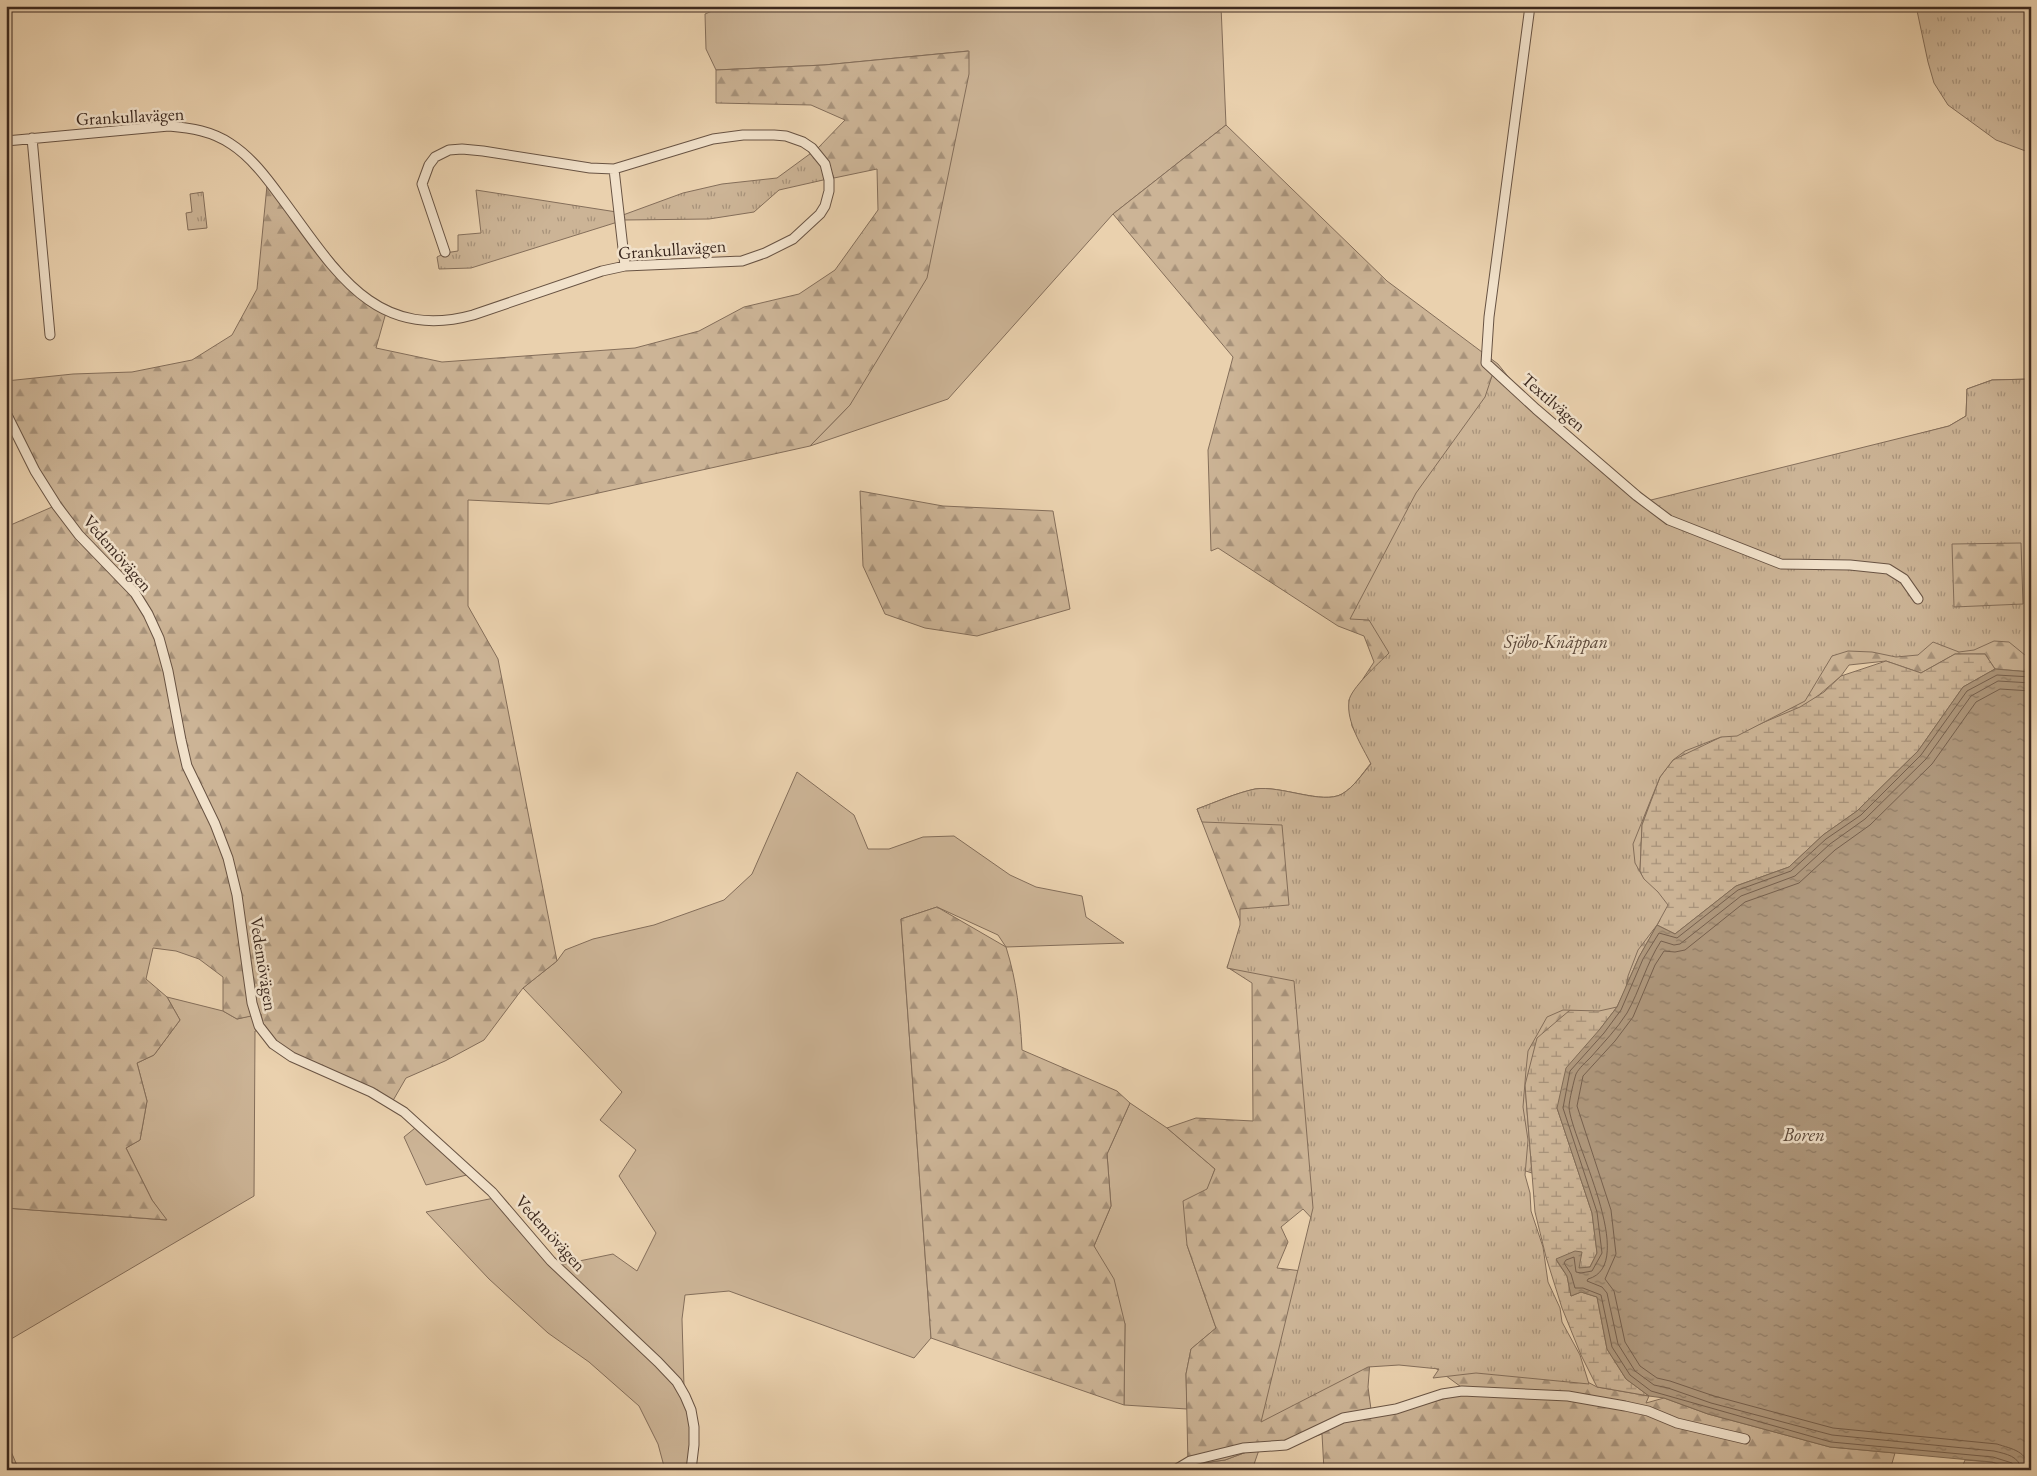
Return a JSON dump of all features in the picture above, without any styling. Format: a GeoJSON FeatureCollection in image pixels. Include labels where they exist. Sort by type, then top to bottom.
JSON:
{"type":"FeatureCollection","features":[{"type":"Feature","properties":{"kind":"street","name":"Textilvägen"},"geometry":{"type":"LineString","coordinates":[[1530,6],[1489,317],[1486,363],[1637,496],[1669,520],[1780,564],[1850,564],[1888,569],[1904,579],[1918,599]]}},
{"type":"Feature","properties":{"kind":"street","name":"Grankullavägen"},"geometry":{"type":"LineString","coordinates":[[6,141],[169,126],[188,128],[212,134],[231,143],[254,162],[334,267],[354,289],[381,309],[412,319],[433,321],[463,318],[602,271],[625,266],[742,261],[766,253],[792,238],[816,218],[827,201],[829,180],[824,164],[812,148],[794,138],[774,134],[713,138],[614,169],[590,168],[462,149],[444,152],[429,165],[424,174],[422,187],[446,252]]}},
{"type":"Feature","properties":{"kind":"street"},"geometry":{"type":"LineString","coordinates":[[32,138],[50,335]]}},
{"type":"Feature","properties":{"kind":"street"},"geometry":{"type":"LineString","coordinates":[[614,169],[625,266]]}},
{"type":"Feature","properties":{"kind":"street","name":"Vedemövägen"},"geometry":{"type":"LineString","coordinates":[[6,413],[31,463],[57,506],[79,535],[135,593],[148,614],[159,638],[188,766],[200,796],[215,824],[228,858],[237,895],[252,1002],[259,1026],[274,1044],[292,1057],[371,1092],[388,1101],[417,1123],[492,1192],[556,1266],[658,1362],[677,1382],[686,1396],[691,1410],[694,1427],[691,1470]]}},
{"type":"Feature","properties":{"kind":"street"},"geometry":{"type":"LineString","coordinates":[[1176,1470],[1190,1461],[1243,1448],[1286,1445],[1344,1418],[1396,1409],[1442,1394],[1462,1391],[1568,1396],[1616,1404],[1648,1411],[1677,1423],[1745,1439]]}},
{"type":"Feature","properties":{"kind":"green space"},"geometry":{"type":"Polygon","coordinates":[[[724,6],[1221,6],[1226,125],[1113,214],[948,399],[810,446],[850,405],[968,51],[824,65],[716,70],[706,49],[705,14],[724,6]]]}},
{"type":"Feature","properties":{"kind":"green space"},"geometry":{"type":"Polygon","coordinates":[[[1916,6],[2031,6],[2031,153],[1996,140],[1948,105],[1934,83],[1916,6]]]}},
{"type":"Feature","properties":{"kind":"green space"},"geometry":{"type":"Polygon","coordinates":[[[969,51],[969,74],[927,278],[850,405],[810,446],[549,504],[468,500],[468,606],[498,659],[557,961],[523,988],[484,1040],[445,1061],[406,1078],[391,1104],[276,1045],[264,1029],[261,1014],[237,1019],[223,1011],[223,977],[199,959],[176,951],[153,948],[146,979],[167,997],[180,1020],[154,1055],[137,1063],[147,1101],[140,1140],[126,1148],[152,1200],[167,1220],[6,1208],[6,527],[59,504],[6,420],[6,381],[73,374],[132,372],[192,360],[232,335],[257,289],[268,175],[308,229],[356,286],[387,309],[376,348],[442,362],[635,348],[699,331],[744,307],[799,294],[835,270],[878,210],[877,169],[834,178],[827,161],[818,148],[845,120],[811,105],[716,103],[716,70],[824,65],[969,51]]]}},
{"type":"Feature","properties":{"kind":"green space","name":"Sjöbo-Knäppan"},"geometry":{"type":"Polygon","coordinates":[[[1226,125],[1387,281],[1498,364],[1531,405],[1647,501],[1662,501],[1949,426],[1966,416],[1967,389],[1992,380],[2031,379],[2031,672],[1995,669],[1985,654],[1955,654],[1921,673],[1886,661],[1849,665],[1841,676],[1813,700],[1651,799],[1642,825],[1640,871],[1660,920],[1639,957],[1617,1007],[1570,1010],[1525,1085],[1532,1173],[1468,1153],[1318,1225],[1303,1209],[1281,1227],[1288,1242],[1277,1268],[1302,1271],[1582,1379],[1597,1387],[1649,1396],[1646,1403],[1664,1398],[1708,1414],[1830,1447],[1895,1453],[1890,1470],[1324,1470],[1322,1434],[1287,1446],[1260,1447],[1225,1460],[1188,1465],[1186,1374],[1191,1349],[1216,1328],[1187,1245],[1183,1201],[1207,1189],[1215,1169],[1167,1128],[1196,1118],[1253,1121],[1252,983],[1227,967],[1244,931],[1197,809],[1255,789],[1334,797],[1350,788],[1371,763],[1352,726],[1349,700],[1374,662],[1364,636],[1338,626],[1218,548],[1211,551],[1208,450],[1233,357],[1113,214],[1226,125]],[[1370,1361],[1368,1387],[1372,1417],[1468,1392],[1434,1367],[1370,1361]]]}},
{"type":"Feature","properties":{"kind":"green space"},"geometry":{"type":"Polygon","coordinates":[[[818,148],[827,161],[832,178],[779,190],[754,212],[709,219],[624,220],[471,268],[439,269],[437,257],[445,253],[458,251],[458,235],[481,233],[476,190],[623,213],[623,215],[683,193],[722,184],[777,178],[818,148]]]}},
{"type":"Feature","properties":{"kind":"green space"},"geometry":{"type":"Polygon","coordinates":[[[203,192],[207,228],[188,230],[186,213],[192,212],[190,194],[203,192]]]}},
{"type":"Feature","properties":{"kind":"green space","name":"Sjöbo-Knäppan"},"geometry":{"type":"Polygon","coordinates":[[[1494,370],[1647,501],[1949,426],[1966,416],[1967,389],[1992,380],[2031,379],[2031,660],[2009,642],[1994,641],[1974,650],[1959,652],[1933,642],[1918,655],[1896,657],[1872,652],[1848,651],[1832,656],[1805,701],[1737,736],[1721,737],[1685,751],[1673,760],[1660,777],[1633,844],[1635,863],[1644,879],[1668,905],[1657,925],[1638,950],[1628,976],[1626,988],[1617,1007],[1599,1011],[1563,1010],[1547,1017],[1528,1051],[1523,1107],[1528,1140],[1525,1175],[1530,1193],[1531,1211],[1543,1247],[1548,1282],[1560,1308],[1562,1322],[1580,1355],[1589,1384],[1476,1373],[1433,1378],[1439,1369],[1399,1365],[1368,1367],[1261,1422],[1313,1208],[1294,981],[1227,968],[1240,925],[1240,909],[1289,905],[1282,825],[1202,822],[1197,809],[1255,789],[1334,797],[1350,788],[1371,764],[1352,725],[1349,701],[1359,683],[1389,653],[1369,620],[1350,619],[1416,493],[1485,397],[1494,370]],[[2021,543],[1952,544],[1954,607],[2023,604],[2021,543]]]}},
{"type":"Feature","properties":{"kind":"green space"},"geometry":{"type":"Polygon","coordinates":[[[860,491],[943,506],[1053,511],[1070,609],[977,636],[925,628],[885,614],[863,566],[860,491]]]}},
{"type":"Feature","properties":{"kind":"green space"},"geometry":{"type":"Polygon","coordinates":[[[1955,654],[1985,654],[1995,669],[1963,687],[1918,751],[1857,811],[1823,835],[1789,867],[1736,886],[1675,934],[1657,925],[1660,920],[1640,871],[1642,825],[1660,777],[1673,760],[1721,737],[1755,726],[1800,707],[1824,692],[1841,676],[1886,661],[1921,673],[1955,654]]]}},
{"type":"Feature","properties":{"kind":"green space"},"geometry":{"type":"Polygon","coordinates":[[[797,772],[854,815],[868,849],[889,849],[923,837],[954,836],[1010,875],[1036,887],[1082,896],[1086,917],[1124,943],[1006,947],[998,935],[937,907],[901,919],[931,1338],[914,1358],[729,1291],[685,1295],[682,1319],[684,1387],[695,1414],[694,1470],[665,1470],[658,1444],[639,1406],[589,1362],[548,1333],[489,1279],[426,1212],[499,1197],[560,1265],[613,1254],[637,1271],[656,1233],[619,1176],[636,1150],[600,1120],[622,1092],[523,988],[557,961],[565,950],[593,939],[654,925],[724,900],[752,874],[797,772]]]}},
{"type":"Feature","properties":{"kind":"green space"},"geometry":{"type":"Polygon","coordinates":[[[937,907],[1006,947],[1017,998],[1022,1050],[1117,1091],[1130,1103],[1107,1154],[1111,1206],[1094,1246],[1114,1279],[1125,1324],[1124,1405],[931,1338],[901,919],[937,907]]]}},
{"type":"Feature","properties":{"kind":"green space"},"geometry":{"type":"Polygon","coordinates":[[[167,997],[223,1011],[237,1019],[262,1013],[264,1029],[255,1031],[254,1196],[6,1342],[6,1208],[166,1220],[152,1200],[126,1148],[140,1140],[147,1101],[137,1063],[154,1055],[180,1020],[167,997]]]}},
{"type":"Feature","properties":{"kind":"green space"},"geometry":{"type":"Polygon","coordinates":[[[1617,1007],[1600,1029],[1557,1108],[1592,1213],[1597,1253],[1590,1267],[1579,1268],[1556,1260],[1567,1276],[1571,1296],[1581,1292],[1597,1297],[1607,1349],[1626,1379],[1649,1396],[1597,1387],[1581,1355],[1562,1308],[1546,1257],[1535,1212],[1525,1085],[1537,1038],[1570,1010],[1617,1007]]]}},
{"type":"Feature","properties":{"kind":"green space"},"geometry":{"type":"Polygon","coordinates":[[[1130,1103],[1167,1128],[1215,1169],[1187,1245],[1216,1328],[1191,1349],[1186,1374],[1187,1409],[1124,1405],[1125,1324],[1094,1246],[1111,1206],[1107,1154],[1130,1103]]]}},
{"type":"Feature","properties":{"kind":"green space"},"geometry":{"type":"Polygon","coordinates":[[[420,1124],[475,1173],[426,1185],[404,1137],[420,1124]]]}},
{"type":"Feature","properties":{"kind":"green space"},"geometry":{"type":"Polygon","coordinates":[[[6,1440],[19,1470],[6,1470],[6,1440]]]}},
{"type":"Feature","properties":{"kind":"green space"},"geometry":{"type":"Polygon","coordinates":[[[1260,1447],[1252,1470],[1183,1470],[1188,1465],[1225,1460],[1260,1447]]]}},
{"type":"Feature","properties":{"kind":"green space"},"geometry":{"type":"Polygon","coordinates":[[[1965,1460],[1992,1462],[2016,1470],[1961,1470],[1965,1460]]]}},
{"type":"Feature","properties":{"kind":"water","name":"Boren"},"geometry":{"type":"Polygon","coordinates":[[[1995,669],[2031,672],[2031,1470],[2016,1470],[1992,1462],[1830,1447],[1708,1414],[1664,1398],[1649,1396],[1626,1379],[1607,1349],[1597,1297],[1581,1292],[1571,1296],[1567,1276],[1556,1259],[1575,1251],[1582,1252],[1579,1268],[1590,1267],[1597,1253],[1592,1213],[1557,1108],[1566,1068],[1617,1007],[1639,957],[1657,925],[1675,934],[1736,886],[1789,867],[1823,835],[1857,811],[1918,751],[1963,687],[1995,669]]]}}]}
